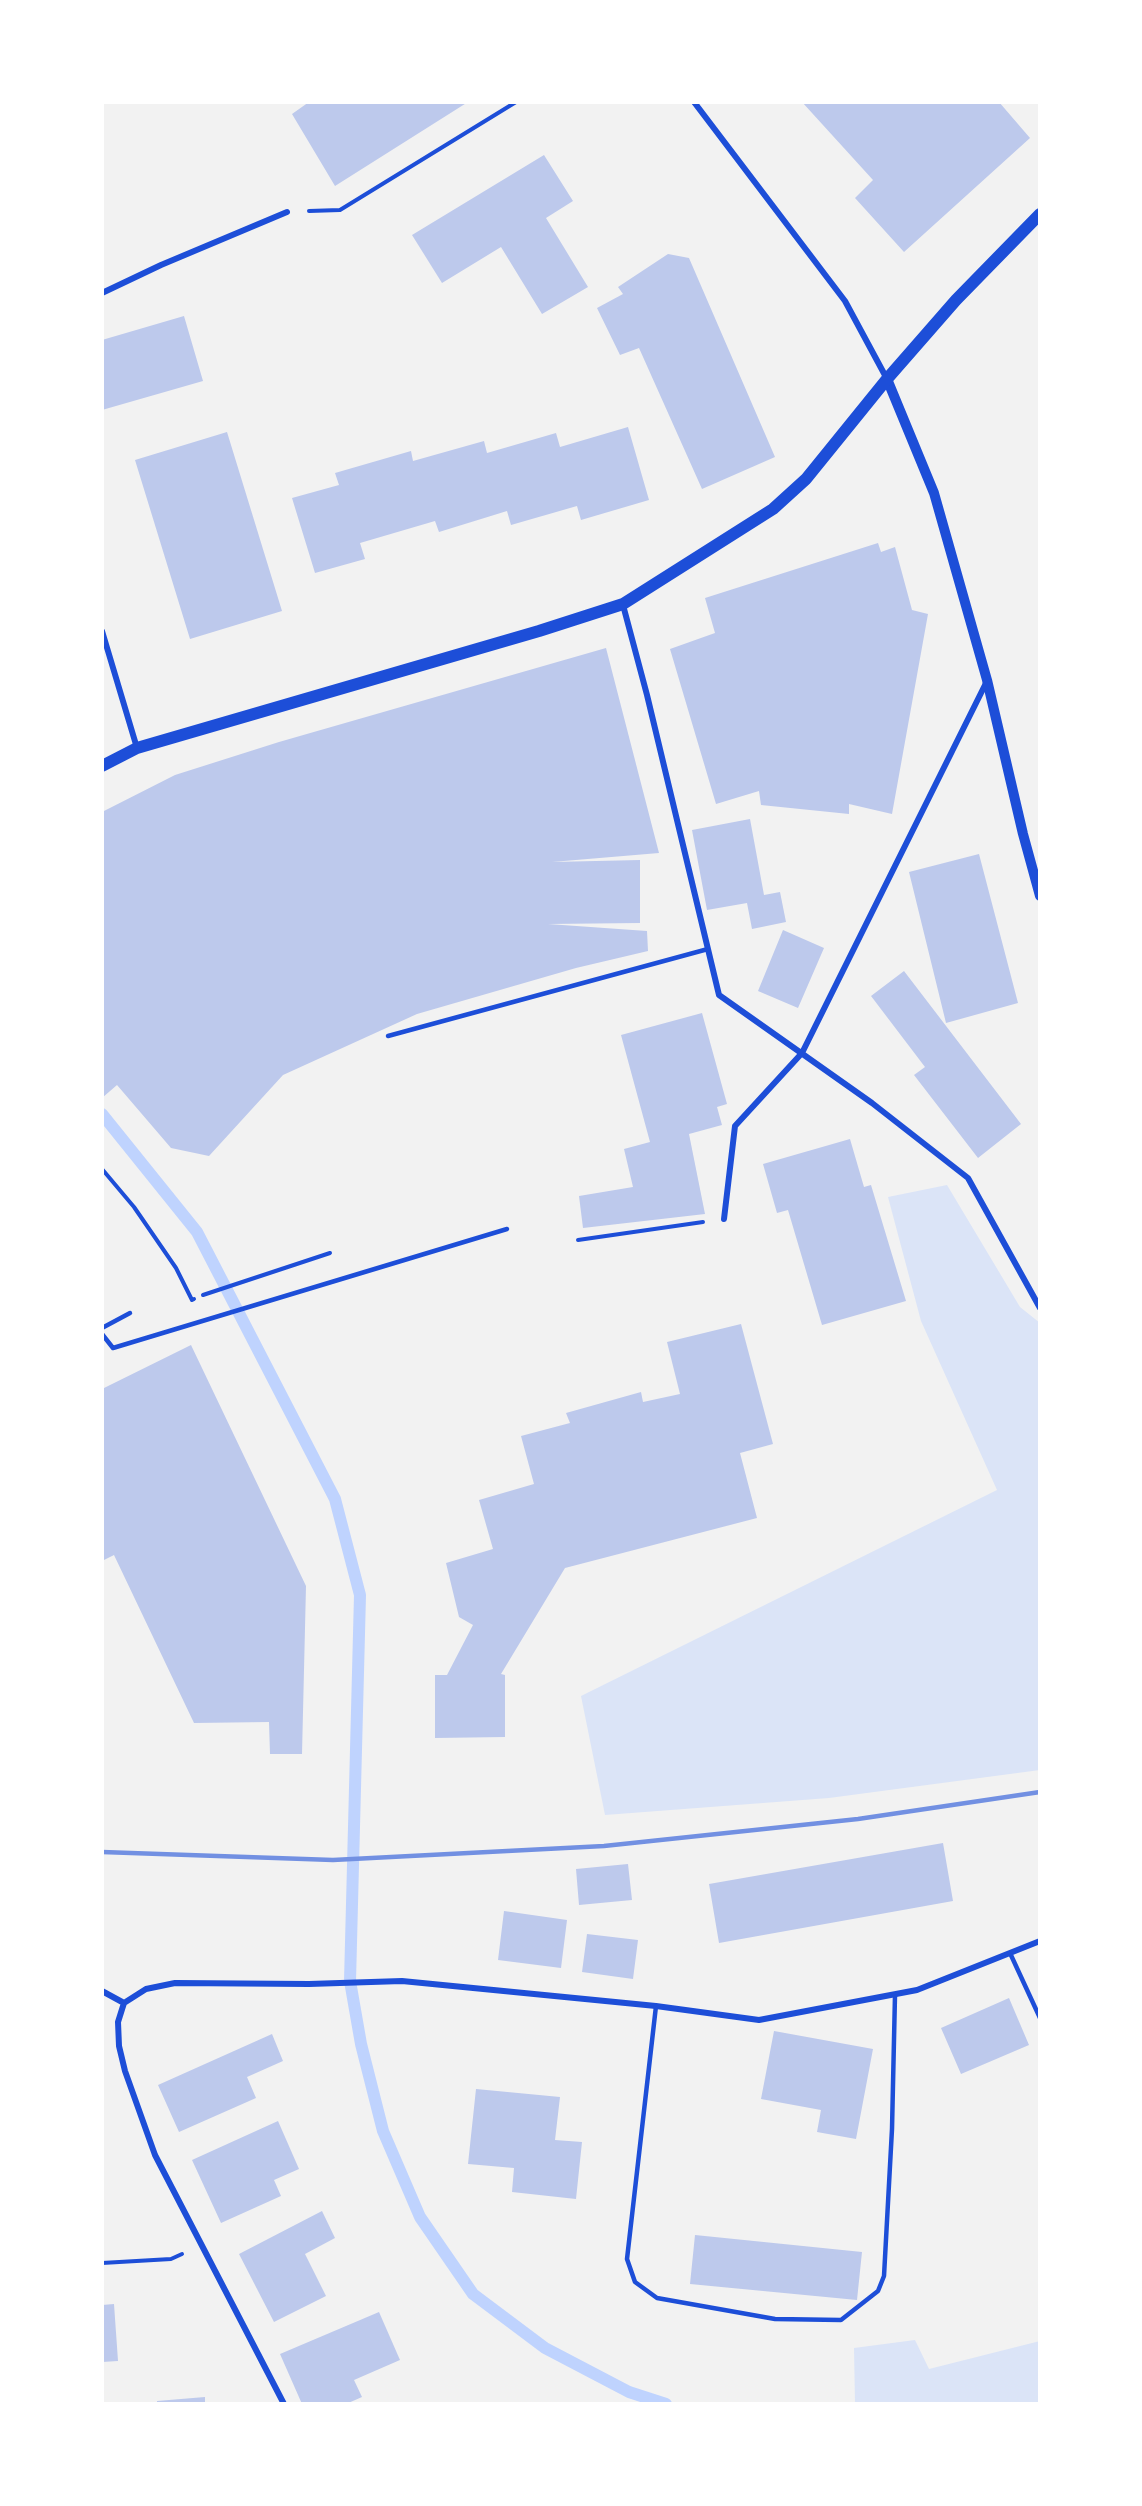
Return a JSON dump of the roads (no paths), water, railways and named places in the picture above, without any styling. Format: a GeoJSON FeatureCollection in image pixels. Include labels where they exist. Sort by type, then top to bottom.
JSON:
{"type":"FeatureCollection","features":[{"type":"Feature","properties":{"kind":"main road"},"geometry":{"type":"LineString","coordinates":[[102,766],[138,748],[623,604],[773,509],[806,479],[887,379],[956,300],[1040,214]]}},
{"type":"Feature","properties":{"kind":"street"},"geometry":{"type":"LineString","coordinates":[[694,102],[845,302],[887,379],[934,493],[987,680],[1040,897]]}},
{"type":"Feature","properties":{"kind":"street"},"geometry":{"type":"LineString","coordinates":[[102,293],[287,212]]}},
{"type":"Feature","properties":{"kind":"street"},"geometry":{"type":"LineString","coordinates":[[623,604],[718,994],[872,1103],[968,1178],[1040,1308]]}},
{"type":"Feature","properties":{"kind":"street"},"geometry":{"type":"LineString","coordinates":[[102,632],[138,748]]}},
{"type":"Feature","properties":{"kind":"street"},"geometry":{"type":"LineString","coordinates":[[724,1219],[735,1126],[802,1053],[987,680]]}},
{"type":"Feature","properties":{"kind":"street"},"geometry":{"type":"LineString","coordinates":[[284,2404],[155,2156],[125,2071],[119,2046],[118,2022],[124,2002],[146,1989],[175,1983],[309,1984],[402,1981],[656,2006],[759,2020],[917,1990],[1040,1941]]}},
{"type":"Feature","properties":{"kind":"street"},"geometry":{"type":"LineString","coordinates":[[102,1991],[124,2002]]}},
{"type":"Feature","properties":{"kind":"lane"},"geometry":{"type":"LineString","coordinates":[[388,1036],[708,949]]}},
{"type":"Feature","properties":{"kind":"lane"},"geometry":{"type":"LineString","coordinates":[[102,1334],[113,1348],[507,1229]]}},
{"type":"Feature","properties":{"kind":"lane"},"geometry":{"type":"LineString","coordinates":[[102,1329],[130,1313]]}},
{"type":"Feature","properties":{"kind":"lane"},"geometry":{"type":"LineString","coordinates":[[1010,1953],[1040,2018]]}},
{"type":"Feature","properties":{"kind":"lane"},"geometry":{"type":"LineString","coordinates":[[656,2006],[627,2259],[635,2282],[657,2298],[775,2319],[841,2320],[878,2291],[884,2276],[892,2129],[895,1995]]}},
{"type":"Feature","properties":{"kind":"waterway"},"geometry":{"type":"LineString","coordinates":[[102,1114],[197,1232],[335,1499],[360,1595],[350,1981],[361,2044],[383,2131],[420,2217],[473,2294],[545,2348],[629,2392],[666,2404]]}},
{"type":"Feature","properties":{"kind":"railway"},"geometry":{"type":"LineString","coordinates":[[102,1852],[333,1860],[604,1846],[858,1819],[1040,1792]]}}]}
